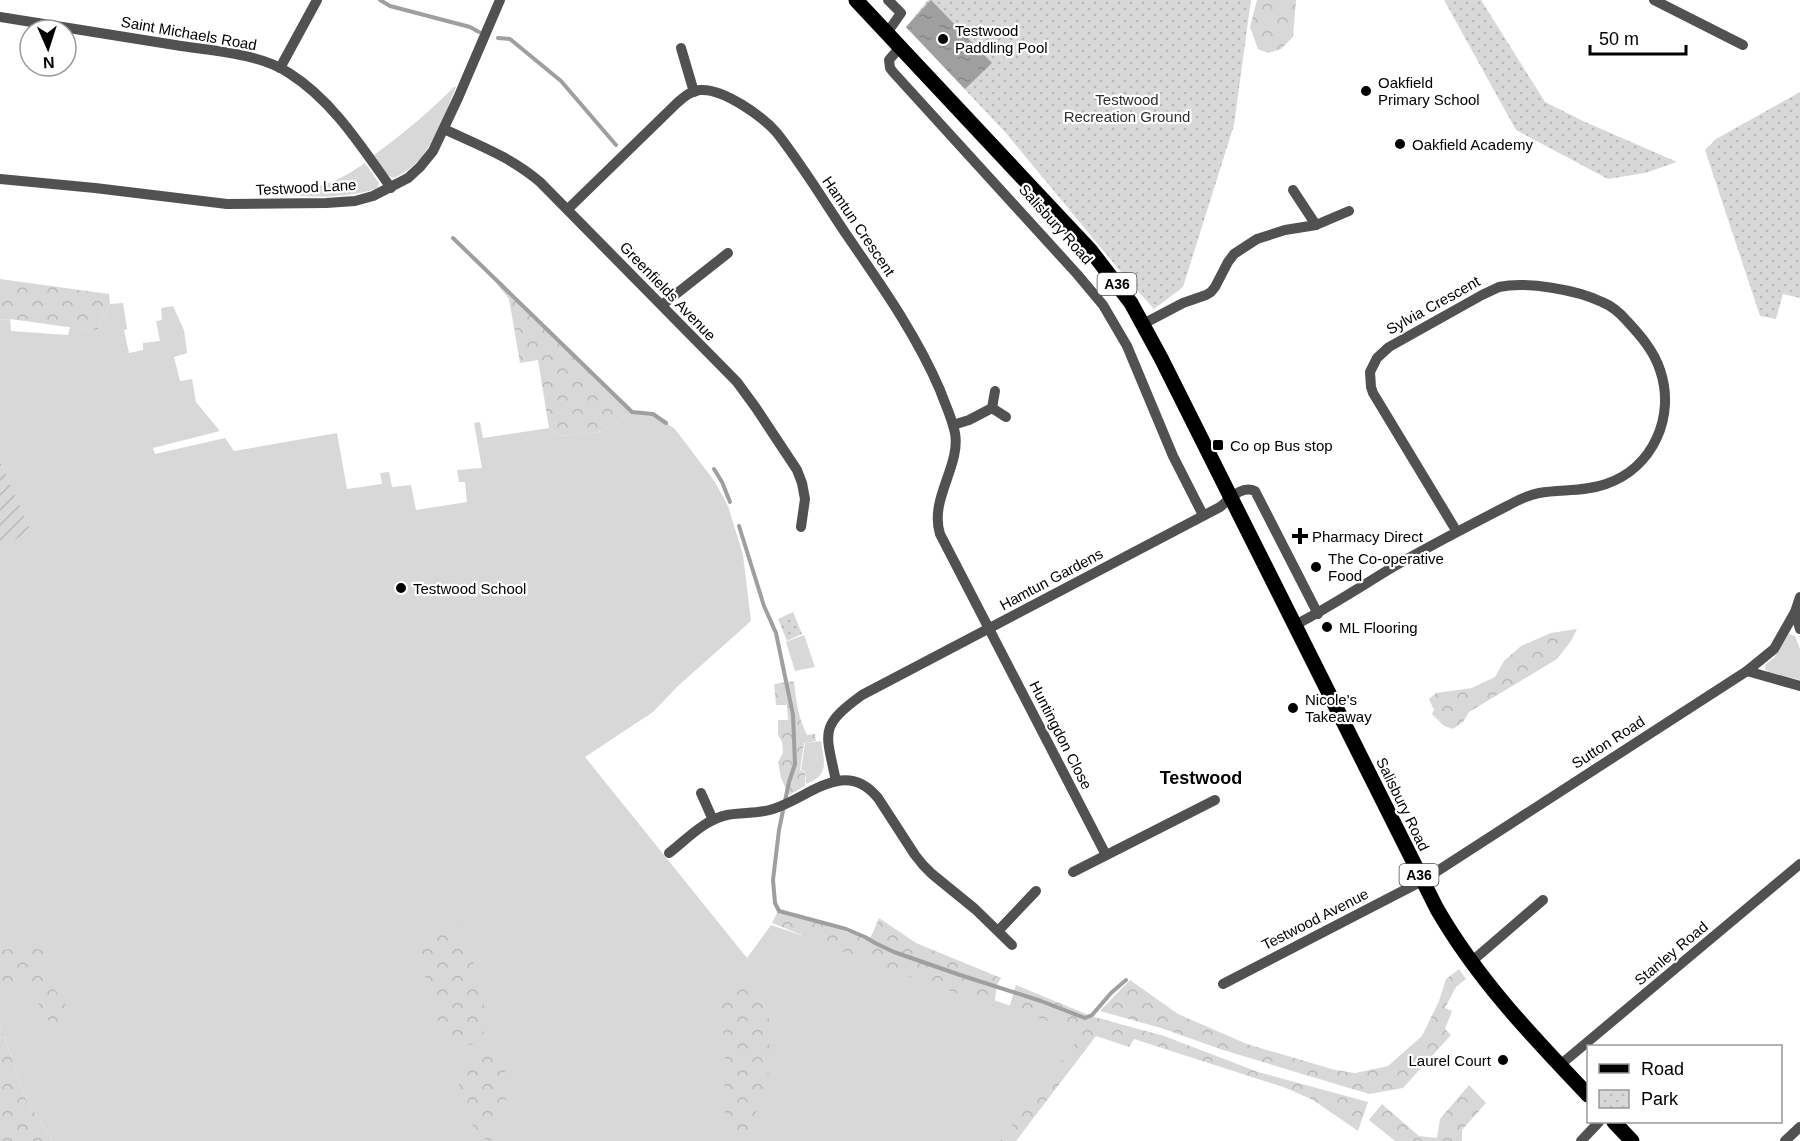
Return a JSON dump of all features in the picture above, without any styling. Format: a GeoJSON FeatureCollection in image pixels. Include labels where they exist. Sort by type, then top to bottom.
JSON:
{"type":"FeatureCollection","features":[{"type":"Feature","properties":{"kind":"main road","name":"Salisbury Road"},"geometry":{"type":"LineString","coordinates":[[856,0],[1091,251],[1131,303],[1232,498],[1422,881],[1452,934],[1500,1000],[1587,1094]]}},
{"type":"Feature","properties":{"kind":"main road"},"geometry":{"type":"LineString","coordinates":[[1615,1123],[1632,1141]]}},
{"type":"Feature","properties":{"kind":"street"},"geometry":{"type":"LineString","coordinates":[[280,68],[317,0]]}},
{"type":"Feature","properties":{"kind":"street","name":"Testwood Lane"},"geometry":{"type":"LineString","coordinates":[[0,179],[205,202],[250,204],[344,202],[364,199],[408,178],[433,151],[500,0]]}},
{"type":"Feature","properties":{"kind":"street"},"geometry":{"type":"LineString","coordinates":[[887,33],[901,13],[888,0]]}},
{"type":"Feature","properties":{"kind":"street"},"geometry":{"type":"LineString","coordinates":[[1654,0],[1675,5],[1743,45]]}},
{"type":"Feature","properties":{"kind":"street","name":"Saint Michaels Road"},"geometry":{"type":"LineString","coordinates":[[0,17],[250,57],[280,68],[303,83],[326,103],[348,128],[391,188]]}},
{"type":"Feature","properties":{"kind":"street","name":"Salisbury Road"},"geometry":{"type":"LineString","coordinates":[[900,47],[889,60],[892,72],[1077,274],[1116,326],[1136,366],[1173,456],[1203,515]]}},
{"type":"Feature","properties":{"kind":"street"},"geometry":{"type":"LineString","coordinates":[[568,209],[676,104],[694,92],[681,48]]}},
{"type":"Feature","properties":{"kind":"street","name":"Hamtun Crescent"},"geometry":{"type":"LineString","coordinates":[[694,92],[710,91],[742,105],[771,126],[783,140],[907,324],[924,355],[956,436],[955,450],[938,512],[938,528],[989,628]]}},
{"type":"Feature","properties":{"kind":"street","name":"Greenfields Avenue"},"geometry":{"type":"LineString","coordinates":[[444,129],[514,162],[540,182],[743,390],[792,461],[800,477],[804,509],[801,527]]}},
{"type":"Feature","properties":{"kind":"street"},"geometry":{"type":"LineString","coordinates":[[1293,190],[1316,225]]}},
{"type":"Feature","properties":{"kind":"street"},"geometry":{"type":"LineString","coordinates":[[1143,324],[1183,303],[1206,296],[1215,287],[1234,254],[1257,239],[1285,230],[1316,225],[1348,211]]}},
{"type":"Feature","properties":{"kind":"street"},"geometry":{"type":"LineString","coordinates":[[662,306],[728,253]]}},
{"type":"Feature","properties":{"kind":"street","name":"Sylvia Crescent"},"geometry":{"type":"LineString","coordinates":[[1294,626],[1318,614],[1393,567],[1528,496],[1544,492],[1593,488],[1619,479],[1641,461],[1655,444],[1662,428],[1665,396],[1661,371],[1653,354],[1636,331],[1621,314],[1607,304],[1581,295],[1540,286],[1519,284],[1499,287],[1395,342],[1377,358],[1370,372],[1373,393],[1457,532]]}},
{"type":"Feature","properties":{"kind":"street"},"geometry":{"type":"LineString","coordinates":[[992,408],[995,391]]}},
{"type":"Feature","properties":{"kind":"street"},"geometry":{"type":"LineString","coordinates":[[953,425],[969,420],[992,408]]}},
{"type":"Feature","properties":{"kind":"street"},"geometry":{"type":"LineString","coordinates":[[992,408],[1006,417]]}},
{"type":"Feature","properties":{"kind":"street"},"geometry":{"type":"LineString","coordinates":[[1232,498],[1242,489],[1255,491],[1318,614]]}},
{"type":"Feature","properties":{"kind":"street","name":"Hamtun Gardens"},"geometry":{"type":"LineString","coordinates":[[836,781],[828,738],[829,726],[848,705],[882,683],[1220,507],[1232,498]]}},
{"type":"Feature","properties":{"kind":"street","name":"Sutton Road"},"geometry":{"type":"LineString","coordinates":[[1422,881],[1747,672],[1774,649],[1795,612],[1800,597]]}},
{"type":"Feature","properties":{"kind":"street"},"geometry":{"type":"LineString","coordinates":[[1795,612],[1800,629]]}},
{"type":"Feature","properties":{"kind":"street","name":"Huntingdon Close"},"geometry":{"type":"LineString","coordinates":[[989,628],[1106,855]]}},
{"type":"Feature","properties":{"kind":"street"},"geometry":{"type":"LineString","coordinates":[[1747,672],[1800,686]]}},
{"type":"Feature","properties":{"kind":"street"},"geometry":{"type":"LineString","coordinates":[[669,853],[712,820],[726,815],[775,809],[836,781],[858,782],[872,791],[923,865],[999,930],[1012,945]]}},
{"type":"Feature","properties":{"kind":"street"},"geometry":{"type":"LineString","coordinates":[[701,793],[712,820]]}},
{"type":"Feature","properties":{"kind":"street"},"geometry":{"type":"LineString","coordinates":[[1073,872],[1215,800]]}},
{"type":"Feature","properties":{"kind":"street","name":"Stanley Road"},"geometry":{"type":"LineString","coordinates":[[1560,1065],[1800,864]]}},
{"type":"Feature","properties":{"kind":"street","name":"Testwood Avenue"},"geometry":{"type":"LineString","coordinates":[[1223,984],[1422,881]]}},
{"type":"Feature","properties":{"kind":"street"},"geometry":{"type":"LineString","coordinates":[[999,930],[1036,891]]}},
{"type":"Feature","properties":{"kind":"street"},"geometry":{"type":"LineString","coordinates":[[1471,962],[1543,900]]}},
{"type":"Feature","properties":{"kind":"street"},"geometry":{"type":"LineString","coordinates":[[1581,1141],[1598,1123]]}},
{"type":"Feature","properties":{"kind":"street"},"geometry":{"type":"LineString","coordinates":[[1785,1141],[1800,1127]]}},
{"type":"Feature","properties":{"kind":"green space","name":"Testwood Recreation Ground"},"geometry":{"type":"Polygon","coordinates":[[[928,0],[1251,0],[1234,125],[1183,287],[1154,309],[1126,278],[1005,132],[906,27],[928,0]]]}},
{"type":"Feature","properties":{"kind":"green space"},"geometry":{"type":"Polygon","coordinates":[[[1257,0],[1296,0],[1293,37],[1281,49],[1268,53],[1258,49],[1250,27],[1257,0]]]}},
{"type":"Feature","properties":{"kind":"green space"},"geometry":{"type":"Polygon","coordinates":[[[1444,0],[1481,0],[1545,102],[1677,162],[1645,173],[1608,179],[1516,130],[1444,0]]]}},
{"type":"Feature","properties":{"kind":"green space"},"geometry":{"type":"Polygon","coordinates":[[[456,87],[442,122],[422,156],[413,166],[398,176],[388,175],[374,155],[416,122],[456,87]]]}},
{"type":"Feature","properties":{"kind":"green space"},"geometry":{"type":"Polygon","coordinates":[[[1800,92],[1800,298],[1783,294],[1776,319],[1760,316],[1705,150],[1716,139],[1800,92]]]}},
{"type":"Feature","properties":{"kind":"green space"},"geometry":{"type":"Polygon","coordinates":[[[365,163],[379,183],[378,188],[336,196],[292,195],[293,189],[314,187],[331,182],[365,163]]]}},
{"type":"Feature","properties":{"kind":"green space"},"geometry":{"type":"Polygon","coordinates":[[[487,271],[632,412],[599,432],[561,436],[549,428],[538,360],[520,363],[509,299],[487,271]]]}},
{"type":"Feature","properties":{"kind":"green space"},"geometry":{"type":"Polygon","coordinates":[[[0,279],[109,294],[110,304],[97,331],[10,319],[0,320],[0,279]]]}},
{"type":"Feature","properties":{"kind":"green space"},"geometry":{"type":"Polygon","coordinates":[[[123,303],[127,329],[124,330],[129,353],[143,350],[143,343],[160,341],[156,321],[162,320],[161,308],[173,306],[184,330],[187,353],[174,357],[180,381],[192,379],[196,402],[220,431],[153,448],[155,454],[225,438],[234,451],[337,433],[347,489],[382,484],[380,473],[389,472],[392,487],[411,485],[416,510],[467,502],[465,482],[459,482],[457,470],[482,468],[474,423],[480,422],[483,438],[549,428],[561,436],[599,432],[632,412],[653,414],[675,429],[715,482],[728,506],[743,555],[751,621],[678,686],[653,712],[585,757],[747,958],[771,925],[1088,1032],[1003,1141],[54,1141],[27,1102],[0,1025],[0,546],[30,531],[0,461],[0,320],[10,319],[11,331],[68,335],[70,327],[97,331],[110,304],[123,303]]]}},
{"type":"Feature","properties":{"kind":"green space"},"geometry":{"type":"Polygon","coordinates":[[[0,461],[31,532],[0,546],[0,461]]]}},
{"type":"Feature","properties":{"kind":"green space"},"geometry":{"type":"Polygon","coordinates":[[[793,612],[802,634],[787,641],[778,619],[793,612]]]}},
{"type":"Feature","properties":{"kind":"green space"},"geometry":{"type":"Polygon","coordinates":[[[1577,629],[1557,659],[1469,712],[1463,722],[1453,729],[1444,726],[1432,714],[1434,710],[1429,699],[1436,693],[1472,688],[1495,677],[1504,661],[1521,646],[1551,633],[1577,629]]]}},
{"type":"Feature","properties":{"kind":"green space"},"geometry":{"type":"Polygon","coordinates":[[[1789,634],[1795,636],[1800,649],[1800,680],[1765,669],[1766,664],[1774,658],[1789,634]]]}},
{"type":"Feature","properties":{"kind":"green space"},"geometry":{"type":"Polygon","coordinates":[[[804,635],[815,667],[795,671],[786,642],[804,635]]]}},
{"type":"Feature","properties":{"kind":"green space"},"geometry":{"type":"Polygon","coordinates":[[[794,681],[801,722],[807,735],[815,734],[816,741],[804,743],[800,770],[805,772],[805,786],[789,795],[781,778],[778,762],[783,753],[782,742],[778,735],[778,720],[788,720],[787,705],[776,705],[774,684],[794,681]]]}},
{"type":"Feature","properties":{"kind":"green space"},"geometry":{"type":"Polygon","coordinates":[[[821,741],[824,767],[819,776],[806,784],[805,771],[801,770],[805,743],[821,741]]]}},
{"type":"Feature","properties":{"kind":"green space"},"geometry":{"type":"Polygon","coordinates":[[[778,911],[870,939],[879,918],[916,943],[1001,978],[997,985],[994,1006],[878,966],[772,923],[778,911]]]}},
{"type":"Feature","properties":{"kind":"green space"},"geometry":{"type":"Polygon","coordinates":[[[461,925],[478,979],[486,1023],[479,1040],[452,1049],[445,1042],[435,1014],[421,960],[418,935],[429,935],[461,925]]]}},
{"type":"Feature","properties":{"kind":"green space"},"geometry":{"type":"Polygon","coordinates":[[[30,948],[43,950],[50,980],[69,1010],[67,1026],[55,1029],[32,992],[19,981],[0,979],[0,950],[30,948]]]}},
{"type":"Feature","properties":{"kind":"green space"},"geometry":{"type":"Polygon","coordinates":[[[1459,969],[1466,979],[1456,987],[1445,1008],[1452,1011],[1445,1029],[1451,1035],[1403,1088],[1369,1094],[1100,1011],[1130,980],[1178,1014],[1247,1044],[1335,1070],[1355,1073],[1388,1066],[1422,1036],[1439,1001],[1446,979],[1459,969]]]}},
{"type":"Feature","properties":{"kind":"green space"},"geometry":{"type":"Polygon","coordinates":[[[1016,985],[1091,1016],[1164,1036],[1258,1072],[1368,1102],[1358,1131],[1313,1100],[1286,1088],[1134,1039],[1129,1047],[1096,1036],[1016,1141],[1000,1141],[1083,1033],[1009,1008],[1016,985]]]}},
{"type":"Feature","properties":{"kind":"green space"},"geometry":{"type":"Polygon","coordinates":[[[740,987],[753,987],[769,1015],[770,1068],[755,1116],[748,1130],[741,1135],[732,1130],[724,1109],[725,1051],[718,1000],[725,993],[740,987]]]}},
{"type":"Feature","properties":{"kind":"green space"},"geometry":{"type":"Polygon","coordinates":[[[0,1025],[27,1102],[54,1141],[0,1141],[0,1025]]]}},
{"type":"Feature","properties":{"kind":"green space"},"geometry":{"type":"Polygon","coordinates":[[[498,1052],[507,1082],[505,1102],[498,1114],[495,1134],[491,1141],[482,1138],[473,1126],[457,1074],[484,1053],[498,1052]]]}},
{"type":"Feature","properties":{"kind":"green space"},"geometry":{"type":"Polygon","coordinates":[[[1469,1085],[1486,1103],[1462,1130],[1462,1141],[1395,1141],[1369,1120],[1382,1104],[1419,1136],[1437,1138],[1440,1119],[1469,1085]]]}},
{"type":"Feature","properties":{"kind":"water","name":"Testwood Paddling Pool"},"geometry":{"type":"Polygon","coordinates":[[[931,0],[992,63],[965,89],[906,27],[931,0]]]}},
{"type":"Feature","properties":{"kind":"waterway"},"geometry":{"type":"LineString","coordinates":[[380,0],[390,6],[470,27],[479,32]]}},
{"type":"Feature","properties":{"kind":"waterway"},"geometry":{"type":"LineString","coordinates":[[498,38],[510,39],[561,81],[616,145]]}},
{"type":"Feature","properties":{"kind":"waterway"},"geometry":{"type":"LineString","coordinates":[[453,238],[632,412],[653,414],[666,423]]}},
{"type":"Feature","properties":{"kind":"waterway"},"geometry":{"type":"LineString","coordinates":[[714,469],[730,502]]}},
{"type":"Feature","properties":{"kind":"waterway"},"geometry":{"type":"LineString","coordinates":[[739,526],[764,606],[776,633],[793,715],[795,764],[779,830],[773,880],[775,903],[779,911],[846,929],[894,952],[1085,1018],[1092,1015],[1126,980]]}},
{"type":"Feature","properties":{"kind":"place","name":"Testwood Paddling Pool"},"geometry":{"type":"Point","coordinates":[943,39]}},
{"type":"Feature","properties":{"kind":"place","name":"Oakfield Primary School"},"geometry":{"type":"Point","coordinates":[1366,91]}},
{"type":"Feature","properties":{"kind":"place","name":"Oakfield Academy"},"geometry":{"type":"Point","coordinates":[1400,144]}},
{"type":"Feature","properties":{"kind":"place","name":"Co op Bus stop"},"geometry":{"type":"Point","coordinates":[1218,445]}},
{"type":"Feature","properties":{"kind":"place","name":"Pharmacy Direct"},"geometry":{"type":"Point","coordinates":[1300,536]}},
{"type":"Feature","properties":{"kind":"place","name":"The Co-operative Food"},"geometry":{"type":"Point","coordinates":[1316,567]}},
{"type":"Feature","properties":{"kind":"place","name":"Testwood School"},"geometry":{"type":"Point","coordinates":[401,588]}},
{"type":"Feature","properties":{"kind":"place","name":"ML Flooring"},"geometry":{"type":"Point","coordinates":[1327,627]}},
{"type":"Feature","properties":{"kind":"place","name":"Nicole's Takeaway"},"geometry":{"type":"Point","coordinates":[1293,708]}},
{"type":"Feature","properties":{"kind":"place","name":"Laurel Court"},"geometry":{"type":"Point","coordinates":[1503,1060]}},
{"type":"Feature","properties":{"kind":"district","name":"Testwood"},"geometry":{"type":"Point","coordinates":[1201,778]}}]}
